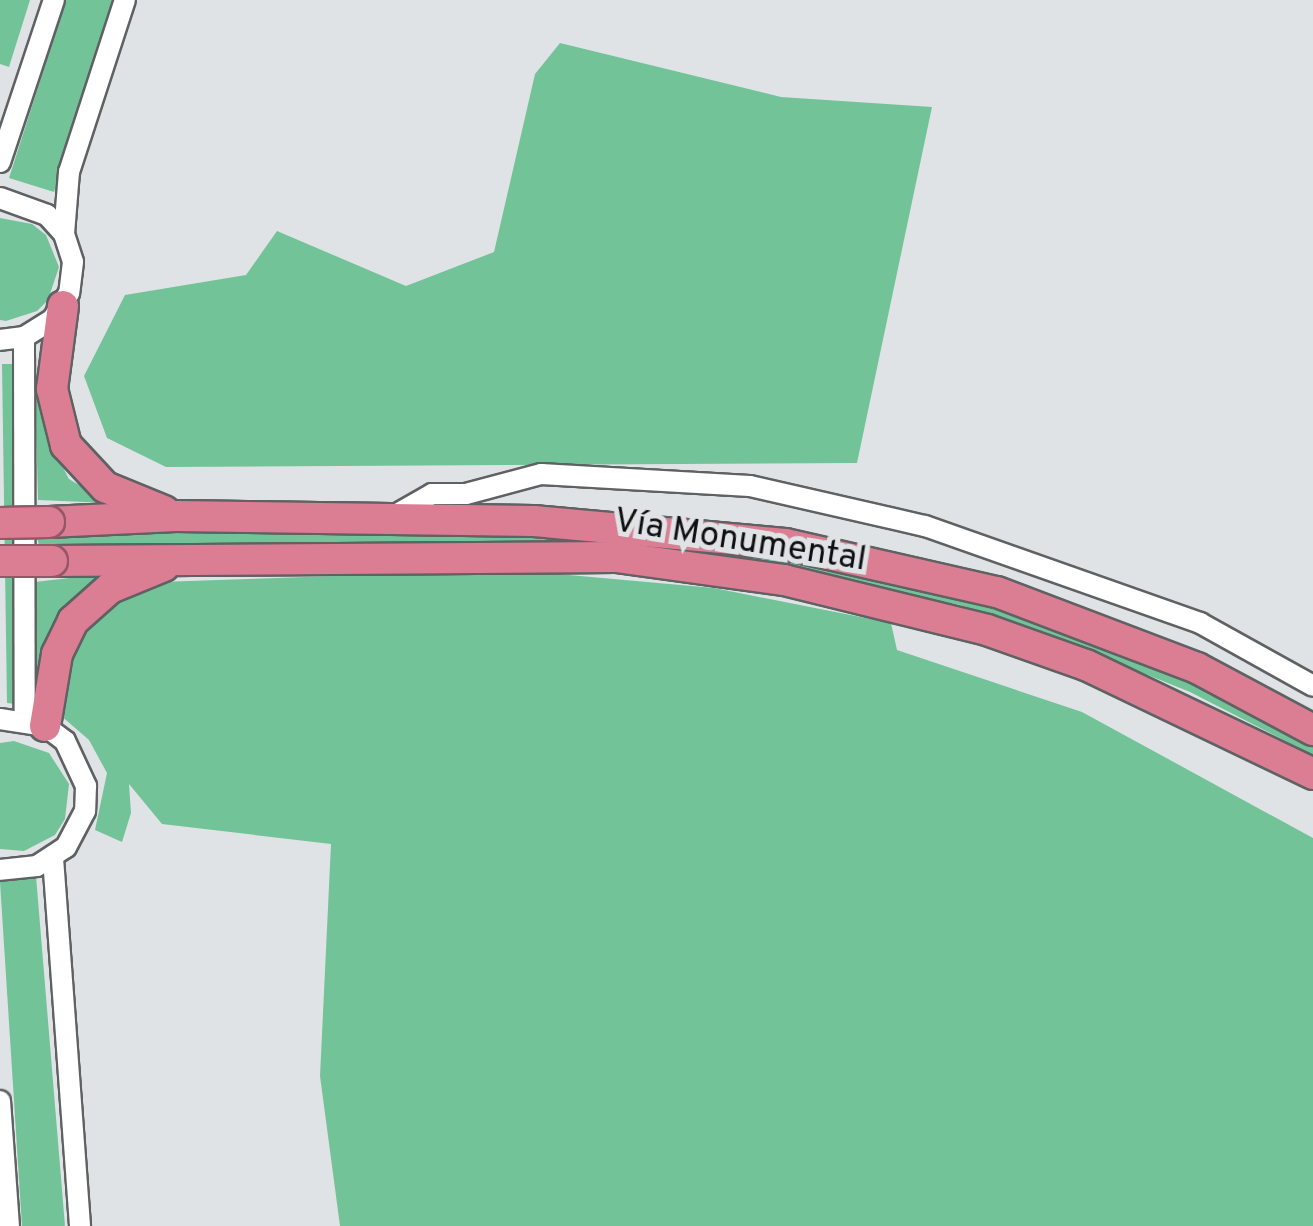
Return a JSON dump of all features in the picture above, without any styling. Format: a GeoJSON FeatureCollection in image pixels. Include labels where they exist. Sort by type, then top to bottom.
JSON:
{"type":"FeatureCollection","features":[{"type":"Feature","properties":{"kind":"highway"},"geometry":{"type":"LineString","coordinates":[[63,306],[52,388],[66,445],[105,487],[176,516]]}},
{"type":"Feature","properties":{"kind":"highway","name":"Vía Monumental"},"geometry":{"type":"LineString","coordinates":[[0,523],[176,516],[392,518],[679,531],[891,564],[998,592],[1106,631],[1212,676],[1313,730]]}},
{"type":"Feature","properties":{"kind":"highway","name":"Vía Monumental"},"geometry":{"type":"LineString","coordinates":[[0,561],[616,557],[784,580],[987,630],[1086,666],[1313,774]]}},
{"type":"Feature","properties":{"kind":"highway"},"geometry":{"type":"LineString","coordinates":[[35,723],[56,654],[73,620],[110,588],[196,558]]}},
{"type":"Feature","properties":{"kind":"street"},"geometry":{"type":"LineString","coordinates":[[0,162],[54,0]]}},
{"type":"Feature","properties":{"kind":"street"},"geometry":{"type":"LineString","coordinates":[[0,340],[24,336],[63,306],[72,262],[64,234],[69,172],[124,0]]}},
{"type":"Feature","properties":{"kind":"street"},"geometry":{"type":"LineString","coordinates":[[0,198],[26,202],[64,234]]}},
{"type":"Feature","properties":{"kind":"street"},"geometry":{"type":"LineString","coordinates":[[24,336],[35,723]]}},
{"type":"Feature","properties":{"kind":"street"},"geometry":{"type":"LineString","coordinates":[[392,518],[432,494],[466,494],[541,474],[750,486],[925,526],[1200,623],[1313,686]]}},
{"type":"Feature","properties":{"kind":"street"},"geometry":{"type":"LineString","coordinates":[[0,719],[35,723],[65,741],[86,786],[76,835],[54,858],[0,870]]}},
{"type":"Feature","properties":{"kind":"street"},"geometry":{"type":"LineString","coordinates":[[54,858],[80,1226]]}},
{"type":"Feature","properties":{"kind":"street"},"geometry":{"type":"LineString","coordinates":[[0,1101],[10,1226]]}},
{"type":"Feature","properties":{"kind":"green space"},"geometry":{"type":"Polygon","coordinates":[[[0,0],[30,0],[9,67],[0,64],[0,0]]]}},
{"type":"Feature","properties":{"kind":"green space"},"geometry":{"type":"Polygon","coordinates":[[[66,0],[112,0],[54,192],[9,178],[66,0]]]}},
{"type":"Feature","properties":{"kind":"green space"},"geometry":{"type":"Polygon","coordinates":[[[560,43],[781,97],[932,107],[857,463],[166,467],[107,438],[84,376],[125,295],[246,275],[277,231],[406,286],[494,252],[535,74],[560,43]]]}},
{"type":"Feature","properties":{"kind":"green space"},"geometry":{"type":"Polygon","coordinates":[[[0,218],[32,224],[46,235],[59,267],[48,300],[37,311],[6,321],[0,320],[0,218]]]}},
{"type":"Feature","properties":{"kind":"green space"},"geometry":{"type":"Polygon","coordinates":[[[2,364],[14,364],[16,704],[7,703],[2,364]]]}},
{"type":"Feature","properties":{"kind":"green space"},"geometry":{"type":"Polygon","coordinates":[[[35,383],[47,437],[69,479],[108,503],[38,500],[35,383]]]}},
{"type":"Feature","properties":{"kind":"green space"},"geometry":{"type":"Polygon","coordinates":[[[428,525],[760,550],[961,591],[1191,678],[1313,741],[1313,755],[1190,692],[1046,634],[960,605],[759,564],[502,541],[39,546],[37,536],[428,525]]]}},
{"type":"Feature","properties":{"kind":"green space"},"geometry":{"type":"Polygon","coordinates":[[[513,570],[714,588],[891,623],[897,650],[1082,712],[1313,838],[1313,1226],[340,1226],[320,1076],[331,844],[162,824],[129,784],[131,813],[122,842],[95,830],[107,773],[89,740],[59,714],[59,680],[85,625],[121,594],[159,582],[513,570]]]}},
{"type":"Feature","properties":{"kind":"green space"},"geometry":{"type":"Polygon","coordinates":[[[121,572],[33,708],[35,582],[121,572]]]}},
{"type":"Feature","properties":{"kind":"green space"},"geometry":{"type":"Polygon","coordinates":[[[14,741],[49,753],[69,784],[65,819],[55,835],[24,851],[0,849],[0,743],[14,741]]]}},
{"type":"Feature","properties":{"kind":"green space"},"geometry":{"type":"Polygon","coordinates":[[[36,876],[65,1226],[22,1226],[0,882],[36,876]]]}}]}
